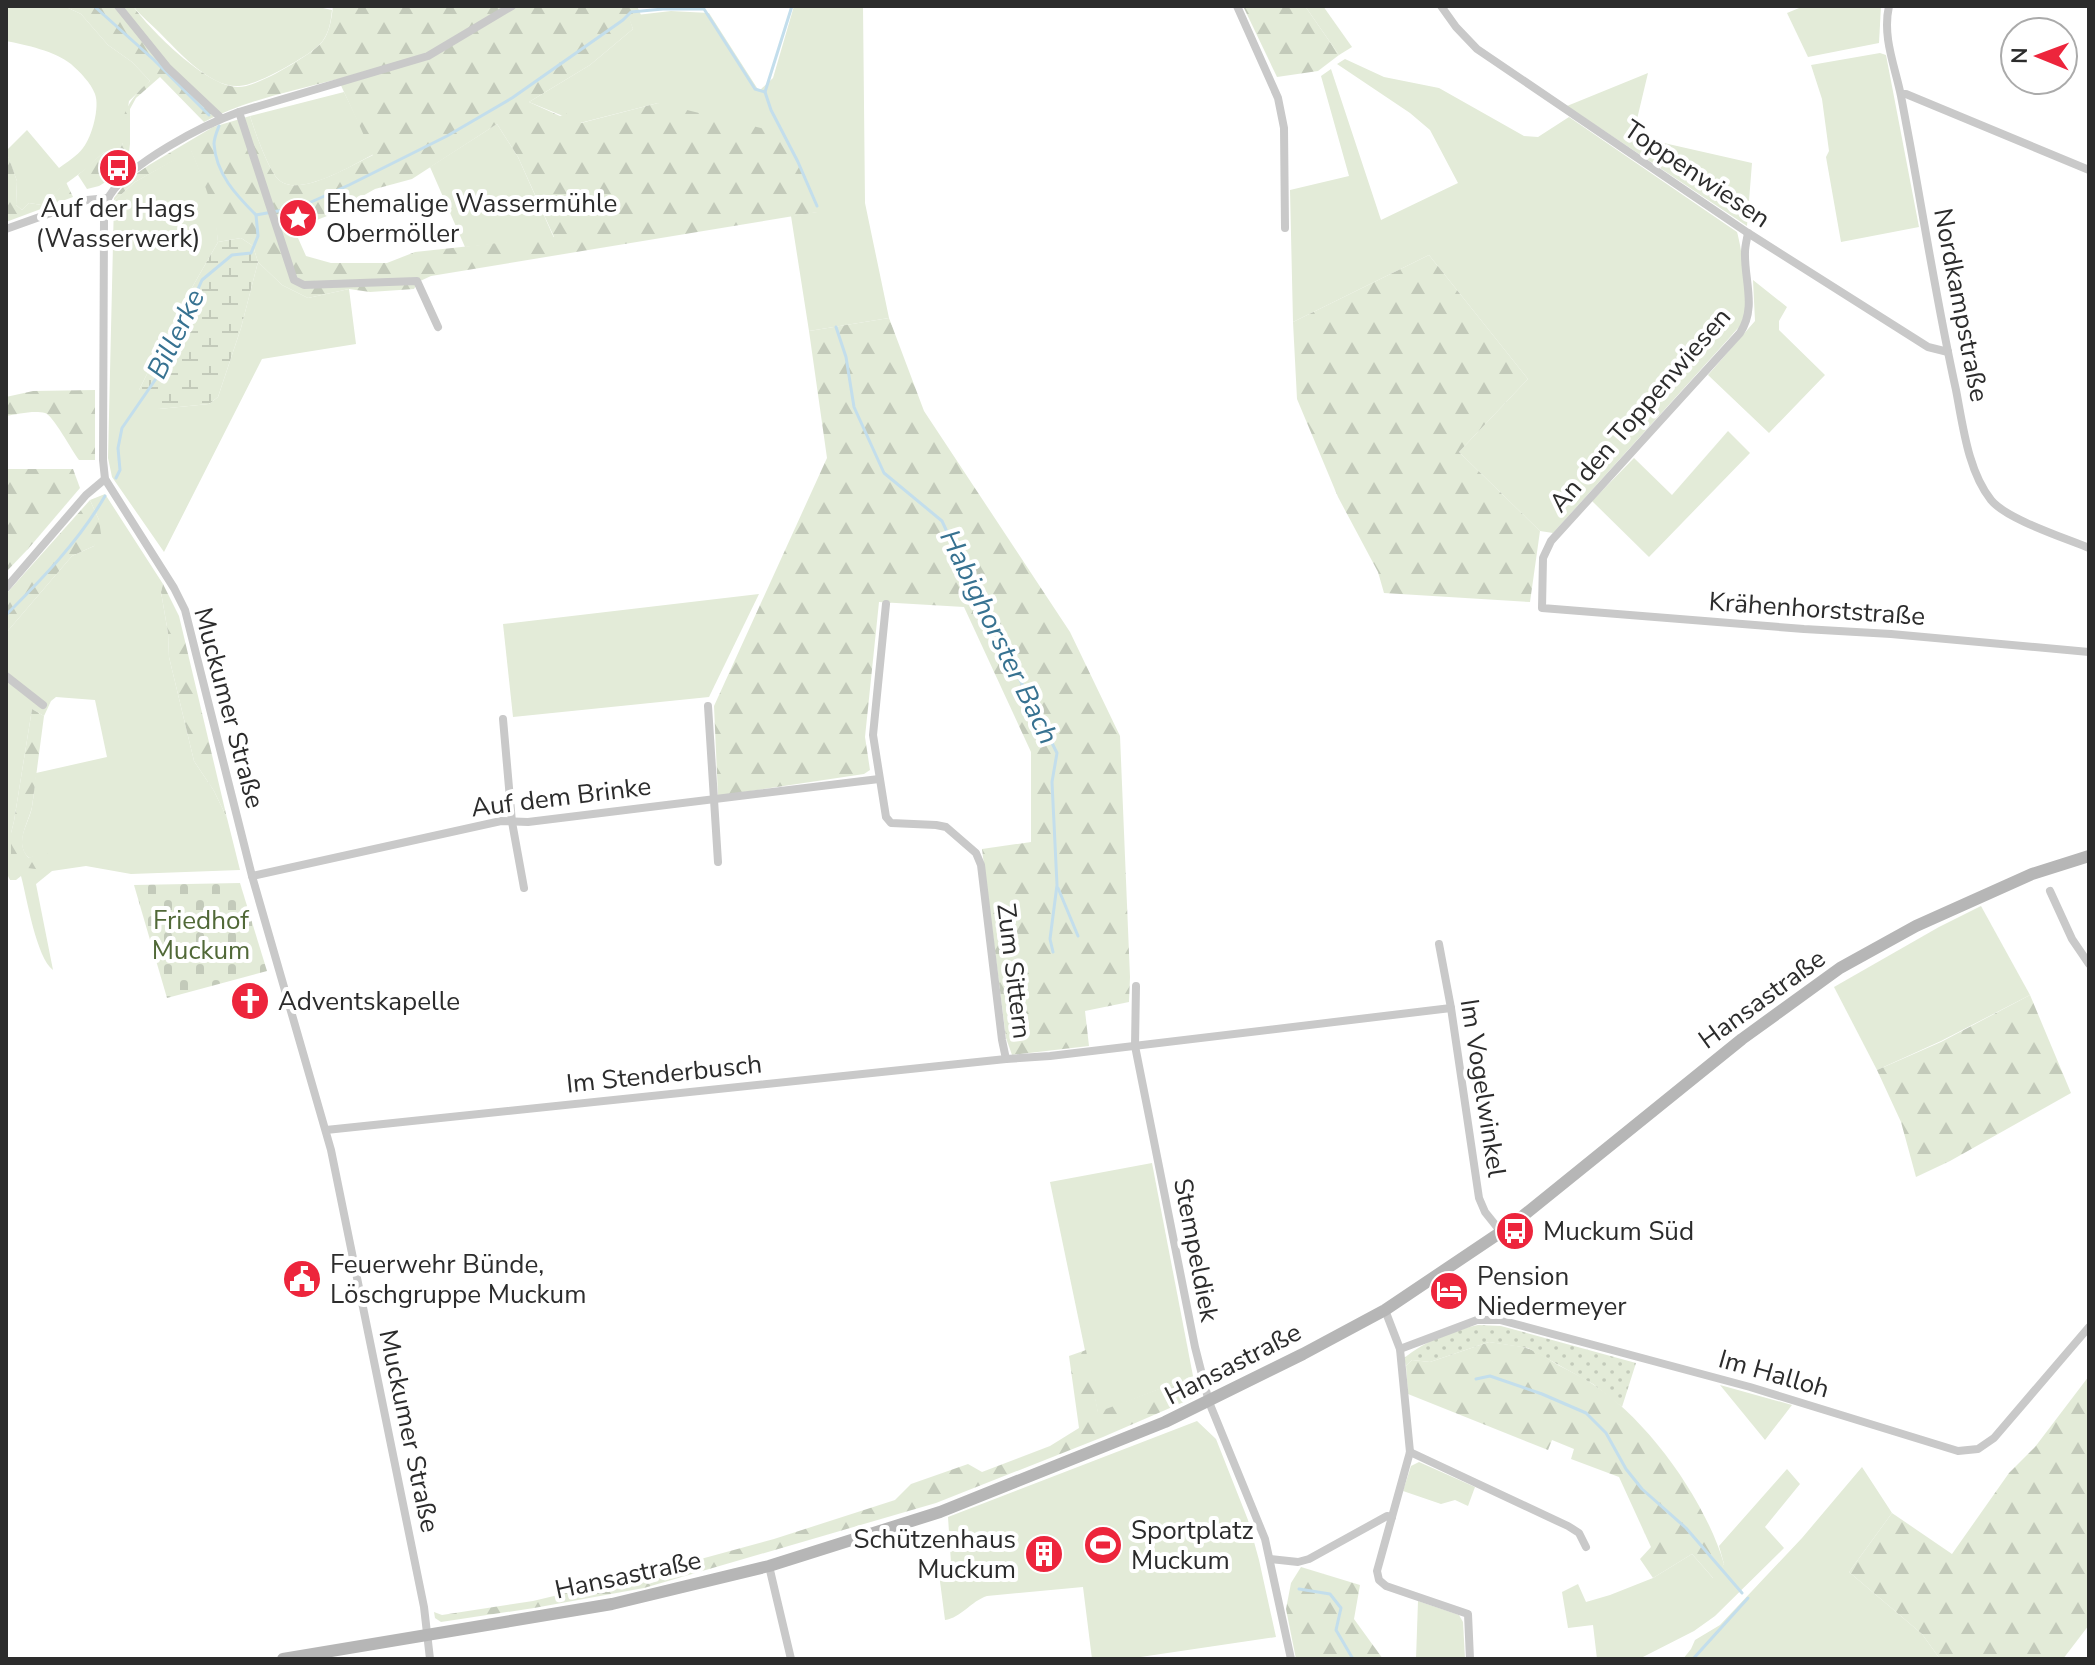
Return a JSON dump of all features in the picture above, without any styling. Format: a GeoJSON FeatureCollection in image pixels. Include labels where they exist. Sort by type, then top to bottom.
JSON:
{"type":"FeatureCollection","features":[{"type":"Feature","properties":{"kind":"main road","name":"Hansastraße"},"geometry":{"type":"LineString","coordinates":[[283,1659],[612,1604],[769,1566],[940,1512],[1165,1422],[1385,1310],[1501,1232],[1742,1039],[1840,968],[1916,926],[2032,874],[2089,856]]}},
{"type":"Feature","properties":{"kind":"street"},"geometry":{"type":"LineString","coordinates":[[118,6],[168,68],[221,118]]}},
{"type":"Feature","properties":{"kind":"street"},"geometry":{"type":"LineString","coordinates":[[6,229],[87,200],[108,198],[125,176],[137,167],[221,118],[428,56],[512,6]]}},
{"type":"Feature","properties":{"kind":"street"},"geometry":{"type":"LineString","coordinates":[[1237,6],[1278,98],[1284,128],[1285,228]]}},
{"type":"Feature","properties":{"kind":"street","name":"Toppenwiesen"},"geometry":{"type":"LineString","coordinates":[[1441,6],[1477,49],[1748,233],[1928,347],[1948,352]]}},
{"type":"Feature","properties":{"kind":"street","name":"Nordkampstraße"},"geometry":{"type":"LineString","coordinates":[[1889,6],[1889,47],[1901,94],[1948,352],[1978,476],[1998,508],[2089,548]]}},
{"type":"Feature","properties":{"kind":"street"},"geometry":{"type":"LineString","coordinates":[[1901,94],[2089,170]]}},
{"type":"Feature","properties":{"kind":"street"},"geometry":{"type":"LineString","coordinates":[[239,112],[294,280],[304,285],[417,281],[438,327]]}},
{"type":"Feature","properties":{"kind":"street","name":"Muckumer Straße"},"geometry":{"type":"LineString","coordinates":[[108,198],[104,219],[105,479],[185,610],[252,876],[326,1130],[421,1592],[430,1659]]}},
{"type":"Feature","properties":{"kind":"street","name":"An den Toppenwiesen"},"geometry":{"type":"LineString","coordinates":[[1542,608],[1543,558],[1551,541],[1746,324],[1749,306],[1745,251],[1748,233]]}},
{"type":"Feature","properties":{"kind":"street"},"geometry":{"type":"LineString","coordinates":[[6,588],[86,495],[105,479]]}},
{"type":"Feature","properties":{"kind":"street","name":"Zum Sittern"},"geometry":{"type":"LineString","coordinates":[[886,604],[873,735],[886,817],[891,823],[946,827],[976,853],[981,865],[1006,1059],[1451,1008]]}},
{"type":"Feature","properties":{"kind":"street","name":"Krähenhorststraße"},"geometry":{"type":"LineString","coordinates":[[1542,608],[2089,652]]}},
{"type":"Feature","properties":{"kind":"street"},"geometry":{"type":"LineString","coordinates":[[6,676],[43,705]]}},
{"type":"Feature","properties":{"kind":"street"},"geometry":{"type":"LineString","coordinates":[[708,706],[718,862]]}},
{"type":"Feature","properties":{"kind":"street"},"geometry":{"type":"LineString","coordinates":[[503,719],[512,822],[524,888]]}},
{"type":"Feature","properties":{"kind":"street","name":"Auf dem Brinke"},"geometry":{"type":"LineString","coordinates":[[252,876],[479,824],[528,822],[879,779]]}},
{"type":"Feature","properties":{"kind":"street"},"geometry":{"type":"LineString","coordinates":[[2050,891],[2072,939],[2089,964]]}},
{"type":"Feature","properties":{"kind":"street","name":"Im Vogelwinkel"},"geometry":{"type":"LineString","coordinates":[[1439,944],[1479,1198],[1485,1212],[1501,1232]]}},
{"type":"Feature","properties":{"kind":"street","name":"Stempeldiek"},"geometry":{"type":"LineString","coordinates":[[1136,986],[1135,1046],[1195,1347],[1209,1402],[1250,1499],[1270,1559],[1291,1659]]}},
{"type":"Feature","properties":{"kind":"street","name":"Im Stenderbusch"},"geometry":{"type":"LineString","coordinates":[[326,1130],[1006,1059]]}},
{"type":"Feature","properties":{"kind":"street"},"geometry":{"type":"LineString","coordinates":[[1385,1310],[1400,1349],[1410,1452],[1377,1571],[1379,1580],[1386,1586],[1468,1614],[1470,1659]]}},
{"type":"Feature","properties":{"kind":"street","name":"Im Halloh"},"geometry":{"type":"LineString","coordinates":[[1400,1349],[1477,1320],[1500,1320],[1750,1387],[1958,1451],[1978,1449],[1994,1438],[2089,1327]]}},
{"type":"Feature","properties":{"kind":"street"},"geometry":{"type":"LineString","coordinates":[[1410,1452],[1568,1526],[1579,1533],[1586,1547]]}},
{"type":"Feature","properties":{"kind":"street"},"geometry":{"type":"LineString","coordinates":[[1270,1559],[1298,1562],[1309,1559],[1387,1516],[1392,1517]]}},
{"type":"Feature","properties":{"kind":"street"},"geometry":{"type":"LineString","coordinates":[[769,1566],[791,1659]]}},
{"type":"Feature","properties":{"kind":"green space"},"geometry":{"type":"Polygon","coordinates":[[[6,6],[64,6],[81,14],[108,45],[132,62],[150,81],[129,101],[123,143],[116,156],[104,152],[50,201],[42,205],[29,203],[22,210],[16,205],[17,181],[6,151],[27,130],[59,168],[78,154],[86,143],[94,122],[96,100],[88,82],[64,59],[40,49],[6,41],[6,6]]]}},
{"type":"Feature","properties":{"kind":"green space"},"geometry":{"type":"Polygon","coordinates":[[[64,6],[133,6],[180,56],[211,78],[238,87],[275,74],[318,46],[327,35],[333,6],[637,6],[641,15],[629,17],[633,29],[590,65],[529,102],[560,116],[580,109],[581,123],[658,103],[781,133],[797,161],[818,212],[431,276],[418,282],[414,289],[370,292],[349,289],[308,298],[282,285],[258,262],[253,246],[241,238],[218,242],[208,195],[191,151],[135,182],[114,201],[114,198],[130,178],[149,165],[213,127],[250,116],[271,168],[279,180],[288,185],[312,183],[373,155],[338,79],[253,102],[204,122],[160,77],[136,98],[130,109],[127,169],[99,186],[87,189],[78,175],[104,152],[116,156],[123,143],[122,125],[127,108],[150,81],[132,62],[108,45],[81,14],[64,6]],[[497,124],[412,179],[375,189],[327,216],[294,229],[306,256],[331,263],[387,263],[415,252],[554,237],[518,157],[497,124]]]}},
{"type":"Feature","properties":{"kind":"green space"},"geometry":{"type":"Polygon","coordinates":[[[133,6],[314,6],[332,10],[329,29],[317,47],[275,73],[239,86],[217,81],[195,67],[133,6]]]}},
{"type":"Feature","properties":{"kind":"green space"},"geometry":{"type":"Polygon","coordinates":[[[794,6],[863,6],[865,203],[889,318],[809,331],[791,216],[817,212],[658,103],[580,123],[529,102],[590,65],[633,29],[628,16],[671,11],[709,13],[759,91],[773,78],[794,6]]]}},
{"type":"Feature","properties":{"kind":"green space"},"geometry":{"type":"Polygon","coordinates":[[[1243,6],[1305,6],[1339,55],[1318,71],[1277,77],[1243,6]]]}},
{"type":"Feature","properties":{"kind":"green space"},"geometry":{"type":"Polygon","coordinates":[[[1305,6],[1323,6],[1352,47],[1339,55],[1305,6]]]}},
{"type":"Feature","properties":{"kind":"green space"},"geometry":{"type":"Polygon","coordinates":[[[1804,6],[1881,6],[1879,43],[1808,57],[1787,13],[1804,6]]]}},
{"type":"Feature","properties":{"kind":"green space"},"geometry":{"type":"Polygon","coordinates":[[[1880,53],[1886,55],[1919,227],[1841,242],[1826,157],[1829,151],[1822,99],[1811,65],[1880,53]]]}},
{"type":"Feature","properties":{"kind":"green space"},"geometry":{"type":"Polygon","coordinates":[[[1345,59],[1384,77],[1439,88],[1524,136],[1538,137],[1569,117],[1737,232],[1746,289],[1746,312],[1742,323],[1553,533],[1540,531],[1459,452],[1528,379],[1429,255],[1293,322],[1290,190],[1349,176],[1321,76],[1331,69],[1381,220],[1458,183],[1430,130],[1337,64],[1345,59]]]}},
{"type":"Feature","properties":{"kind":"green space"},"geometry":{"type":"Polygon","coordinates":[[[1648,73],[1633,136],[1752,163],[1747,226],[1567,106],[1648,73]]]}},
{"type":"Feature","properties":{"kind":"green space"},"geometry":{"type":"Polygon","coordinates":[[[344,92],[374,154],[312,183],[288,185],[279,180],[266,160],[250,116],[344,92]]]}},
{"type":"Feature","properties":{"kind":"green space"},"geometry":{"type":"Polygon","coordinates":[[[497,124],[518,157],[554,238],[465,247],[430,167],[497,124]]]}},
{"type":"Feature","properties":{"kind":"green space"},"geometry":{"type":"Polygon","coordinates":[[[6,150],[17,181],[16,205],[22,210],[29,203],[42,205],[50,201],[66,182],[73,197],[6,222],[6,150]]]}},
{"type":"Feature","properties":{"kind":"green space"},"geometry":{"type":"Polygon","coordinates":[[[191,150],[208,190],[218,242],[139,390],[159,409],[209,404],[218,397],[241,328],[258,262],[282,285],[308,298],[349,289],[356,344],[262,359],[164,552],[112,477],[108,458],[114,201],[135,182],[191,150]]]}},
{"type":"Feature","properties":{"kind":"green space"},"geometry":{"type":"Polygon","coordinates":[[[241,238],[253,246],[258,262],[241,328],[218,397],[209,404],[159,409],[142,407],[139,390],[218,242],[241,238]]]}},
{"type":"Feature","properties":{"kind":"green space"},"geometry":{"type":"Polygon","coordinates":[[[1429,255],[1528,379],[1459,452],[1540,531],[1530,602],[1384,593],[1378,572],[1338,497],[1297,399],[1293,322],[1429,255]]]}},
{"type":"Feature","properties":{"kind":"green space"},"geometry":{"type":"Polygon","coordinates":[[[1753,280],[1787,307],[1779,321],[1779,330],[1825,375],[1769,433],[1708,375],[1755,321],[1753,280]]]}},
{"type":"Feature","properties":{"kind":"green space"},"geometry":{"type":"Polygon","coordinates":[[[889,318],[924,411],[1070,632],[1120,736],[1129,1002],[1085,1011],[1089,1046],[1012,1055],[1006,1038],[982,849],[1031,842],[1031,752],[964,607],[879,602],[865,737],[870,770],[864,774],[718,796],[714,706],[827,458],[809,331],[889,318]]]}},
{"type":"Feature","properties":{"kind":"green space"},"geometry":{"type":"Polygon","coordinates":[[[95,390],[95,460],[79,460],[45,413],[6,416],[6,397],[33,391],[95,390]]]}},
{"type":"Feature","properties":{"kind":"green space"},"geometry":{"type":"Polygon","coordinates":[[[1728,431],[1750,453],[1649,557],[1592,501],[1634,458],[1672,495],[1728,431]]]}},
{"type":"Feature","properties":{"kind":"green space"},"geometry":{"type":"Polygon","coordinates":[[[6,469],[73,469],[80,488],[6,572],[6,469]]]}},
{"type":"Feature","properties":{"kind":"green space"},"geometry":{"type":"Polygon","coordinates":[[[105,494],[163,584],[161,592],[169,657],[194,761],[227,818],[240,870],[131,874],[86,866],[52,871],[36,884],[53,970],[37,940],[21,876],[10,880],[6,872],[6,633],[72,556],[94,546],[99,520],[90,500],[105,494]],[[56,697],[44,716],[32,709],[11,833],[11,866],[34,856],[29,858],[24,852],[22,839],[32,807],[36,773],[107,757],[95,700],[56,697]]]}},
{"type":"Feature","properties":{"kind":"green space"},"geometry":{"type":"Polygon","coordinates":[[[90,500],[99,520],[101,534],[94,546],[72,556],[6,633],[6,594],[90,500]]]}},
{"type":"Feature","properties":{"kind":"green space"},"geometry":{"type":"Polygon","coordinates":[[[163,584],[179,616],[227,818],[194,761],[169,657],[161,592],[163,584]]]}},
{"type":"Feature","properties":{"kind":"green space"},"geometry":{"type":"Polygon","coordinates":[[[759,594],[709,697],[513,717],[503,624],[759,594]]]}},
{"type":"Feature","properties":{"kind":"green space"},"geometry":{"type":"Polygon","coordinates":[[[32,709],[44,716],[32,807],[22,840],[29,858],[43,851],[52,857],[52,871],[11,866],[11,833],[32,709]]]}},
{"type":"Feature","properties":{"kind":"green space","name":"Friedhof Muckum"},"geometry":{"type":"Polygon","coordinates":[[[240,883],[267,971],[167,998],[134,885],[240,883]]]}},
{"type":"Feature","properties":{"kind":"green space"},"geometry":{"type":"Polygon","coordinates":[[[1981,906],[2030,995],[1877,1070],[1834,987],[1981,906]]]}},
{"type":"Feature","properties":{"kind":"green space"},"geometry":{"type":"Polygon","coordinates":[[[2030,995],[2071,1093],[1916,1177],[1901,1122],[1877,1070],[1941,1042],[2030,995]]]}},
{"type":"Feature","properties":{"kind":"green space"},"geometry":{"type":"Polygon","coordinates":[[[1152,1163],[1193,1376],[1098,1413],[1050,1182],[1152,1163]]]}},
{"type":"Feature","properties":{"kind":"green space"},"geometry":{"type":"Polygon","coordinates":[[[1478,1325],[1501,1326],[1636,1363],[1622,1407],[1593,1384],[1528,1348],[1489,1342],[1430,1362],[1412,1360],[1406,1366],[1404,1358],[1421,1346],[1449,1333],[1478,1325]]]}},
{"type":"Feature","properties":{"kind":"green space"},"geometry":{"type":"Polygon","coordinates":[[[1489,1342],[1538,1353],[1591,1383],[1633,1417],[1672,1463],[1704,1514],[1724,1564],[1714,1579],[1692,1554],[1653,1578],[1640,1559],[1651,1547],[1619,1477],[1571,1459],[1574,1449],[1552,1440],[1548,1450],[1408,1394],[1406,1366],[1412,1360],[1430,1362],[1489,1342]]]}},
{"type":"Feature","properties":{"kind":"green space"},"geometry":{"type":"Polygon","coordinates":[[[1086,1350],[1098,1412],[1193,1376],[1197,1390],[1193,1398],[1103,1437],[936,1503],[644,1588],[441,1622],[435,1618],[434,1612],[442,1615],[533,1601],[774,1539],[895,1500],[911,1484],[968,1464],[982,1472],[1050,1446],[1079,1428],[1069,1356],[1086,1350]]]}},
{"type":"Feature","properties":{"kind":"green space"},"geometry":{"type":"Polygon","coordinates":[[[2089,1376],[2089,1625],[2063,1659],[1940,1659],[1922,1634],[1849,1572],[1892,1513],[1952,1554],[2009,1473],[2035,1447],[2089,1376]]]}},
{"type":"Feature","properties":{"kind":"green space"},"geometry":{"type":"Polygon","coordinates":[[[1720,1385],[1792,1405],[1765,1440],[1720,1385]]]}},
{"type":"Feature","properties":{"kind":"green space","name":"Sportplatz Muckum"},"geometry":{"type":"Polygon","coordinates":[[[1197,1421],[1216,1439],[1248,1520],[1276,1637],[1127,1659],[1092,1659],[1083,1587],[987,1596],[945,1620],[938,1566],[951,1563],[948,1517],[1197,1421]]]}},
{"type":"Feature","properties":{"kind":"green space"},"geometry":{"type":"Polygon","coordinates":[[[1419,1462],[1475,1487],[1468,1506],[1455,1500],[1441,1504],[1403,1491],[1411,1466],[1419,1462]]]}},
{"type":"Feature","properties":{"kind":"green space"},"geometry":{"type":"Polygon","coordinates":[[[1862,1467],[1892,1513],[1849,1572],[1922,1634],[1940,1659],[1683,1659],[1695,1640],[1720,1625],[1802,1538],[1862,1467]]]}},
{"type":"Feature","properties":{"kind":"green space"},"geometry":{"type":"Polygon","coordinates":[[[1787,1469],[1800,1484],[1765,1527],[1784,1548],[1715,1616],[1694,1631],[1639,1659],[1597,1659],[1593,1625],[1568,1628],[1562,1592],[1578,1584],[1586,1602],[1653,1578],[1692,1554],[1713,1578],[1724,1564],[1719,1546],[1787,1469]]]}},
{"type":"Feature","properties":{"kind":"green space"},"geometry":{"type":"Polygon","coordinates":[[[1301,1567],[1360,1585],[1354,1619],[1383,1659],[1296,1659],[1286,1609],[1291,1583],[1301,1567]]]}},
{"type":"Feature","properties":{"kind":"green space"},"geometry":{"type":"Polygon","coordinates":[[[1418,1601],[1459,1615],[1463,1622],[1465,1659],[1416,1659],[1418,1601]]]}},
{"type":"Feature","properties":{"kind":"waterway","name":"Habighorster Bach"},"geometry":{"type":"LineString","coordinates":[[94,6],[209,115]]}},
{"type":"Feature","properties":{"kind":"waterway","name":"Habighorster Bach"},"geometry":{"type":"LineString","coordinates":[[219,126],[214,144],[219,165],[234,192],[256,215],[300,207],[447,136],[512,98],[631,12],[704,9],[755,89],[765,92],[792,6]]}},
{"type":"Feature","properties":{"kind":"waterway","name":"Habighorster Bach"},"geometry":{"type":"LineString","coordinates":[[765,92],[817,206]]}},
{"type":"Feature","properties":{"kind":"waterway","name":"Billerke"},"geometry":{"type":"LineString","coordinates":[[116,478],[120,470],[118,448],[122,428],[162,370],[202,280],[232,255],[251,253],[258,236],[256,215]]}},
{"type":"Feature","properties":{"kind":"waterway","name":"Habighorster Bach"},"geometry":{"type":"LineString","coordinates":[[836,327],[846,357],[854,407],[884,473],[942,521],[1057,753],[1052,782],[1057,885],[1050,939],[1053,952]]}},
{"type":"Feature","properties":{"kind":"waterway","name":"Billerke"},"geometry":{"type":"LineString","coordinates":[[6,615],[72,544],[105,496]]}},
{"type":"Feature","properties":{"kind":"waterway","name":"Habighorster Bach"},"geometry":{"type":"LineString","coordinates":[[1058,888],[1078,936]]}},
{"type":"Feature","properties":{"kind":"waterway"},"geometry":{"type":"LineString","coordinates":[[1476,1379],[1490,1376],[1586,1413],[1606,1433],[1626,1469],[1642,1489],[1686,1528],[1742,1593]]}},
{"type":"Feature","properties":{"kind":"waterway"},"geometry":{"type":"LineString","coordinates":[[1299,1589],[1330,1594],[1341,1608],[1336,1630],[1353,1659]]}},
{"type":"Feature","properties":{"kind":"waterway"},"geometry":{"type":"LineString","coordinates":[[1693,1659],[1748,1598]]}},
{"type":"Feature","properties":{"kind":"place","name":"Auf der Hags (Wasserwerk)"},"geometry":{"type":"Point","coordinates":[118,168]}},
{"type":"Feature","properties":{"kind":"place","name":"Ehemalige Wassermühle Obermöller"},"geometry":{"type":"Point","coordinates":[298,218]}},
{"type":"Feature","properties":{"kind":"place","name":"Adventskapelle"},"geometry":{"type":"Point","coordinates":[250,1001]}},
{"type":"Feature","properties":{"kind":"place","name":"Muckum Süd"},"geometry":{"type":"Point","coordinates":[1515,1231]}},
{"type":"Feature","properties":{"kind":"place","name":"Feuerwehr Bünde, Löschgruppe Muckum"},"geometry":{"type":"Point","coordinates":[302,1279]}},
{"type":"Feature","properties":{"kind":"place","name":"Pension Niedermeyer"},"geometry":{"type":"Point","coordinates":[1449,1291]}},
{"type":"Feature","properties":{"kind":"place","name":"Sportplatz Muckum"},"geometry":{"type":"Point","coordinates":[1103,1545]}},
{"type":"Feature","properties":{"kind":"place","name":"Schützenhaus Muckum"},"geometry":{"type":"Point","coordinates":[1044,1554]}}]}
